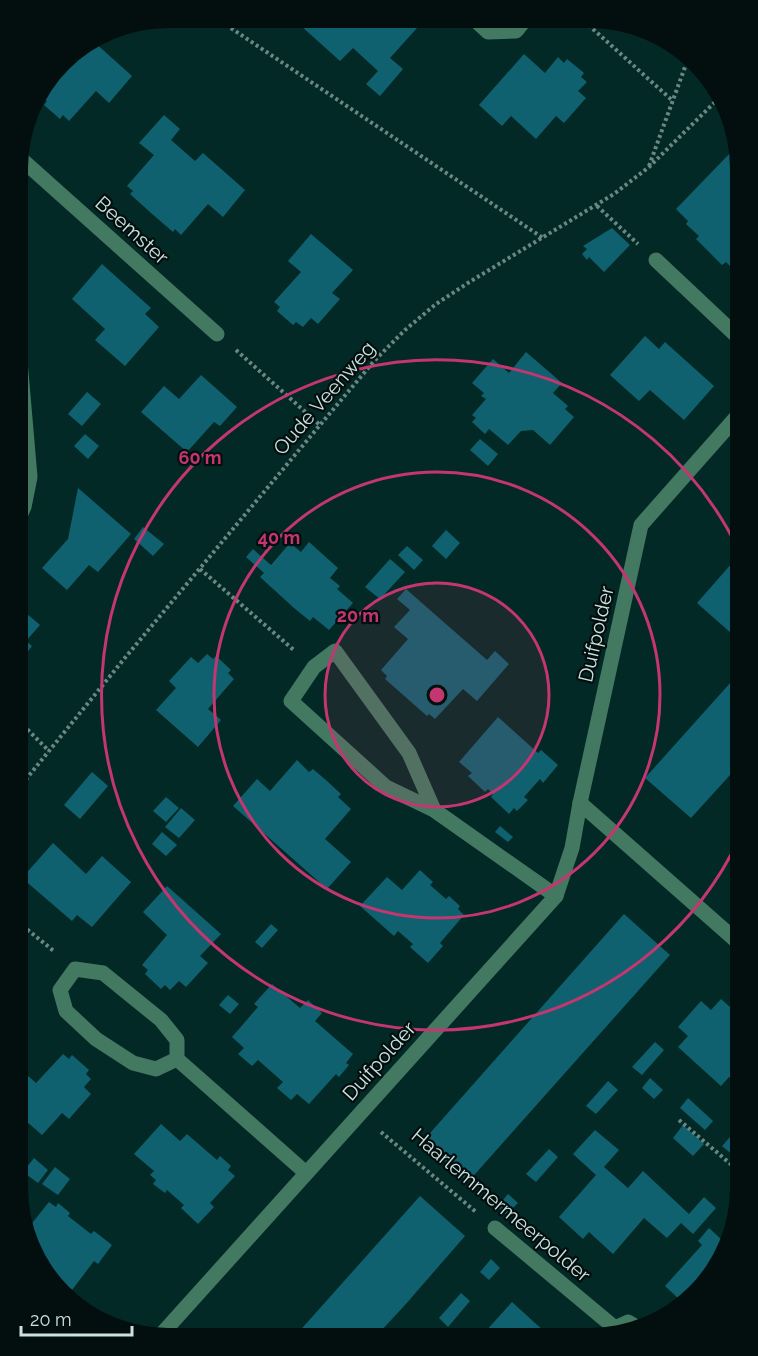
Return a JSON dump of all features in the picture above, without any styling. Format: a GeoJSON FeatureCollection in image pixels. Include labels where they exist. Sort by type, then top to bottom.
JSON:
{"type":"FeatureCollection","features":[{"type":"Feature","properties":{"kind":"street"},"geometry":{"type":"LineString","coordinates":[[484,28],[488,32],[516,32],[519,28]]}},
{"type":"Feature","properties":{"kind":"street","name":"Beemster"},"geometry":{"type":"LineString","coordinates":[[28,165],[217,334]]}},
{"type":"Feature","properties":{"kind":"street"},"geometry":{"type":"LineString","coordinates":[[656,260],[730,329]]}},
{"type":"Feature","properties":{"kind":"street","name":"Duifpolder"},"geometry":{"type":"LineString","coordinates":[[166,1328],[556,896],[572,848],[641,525],[730,425]]}},
{"type":"Feature","properties":{"kind":"street"},"geometry":{"type":"LineString","coordinates":[[28,454],[30,477],[28,487]]}},
{"type":"Feature","properties":{"kind":"street"},"geometry":{"type":"LineString","coordinates":[[434,810],[409,753],[335,651],[314,667],[291,701],[386,787],[434,810],[556,896]]}},
{"type":"Feature","properties":{"kind":"street"},"geometry":{"type":"LineString","coordinates":[[580,803],[729,935]]}},
{"type":"Feature","properties":{"kind":"street"},"geometry":{"type":"LineString","coordinates":[[177,1059],[156,1068],[133,1063],[96,1039],[66,1011],[60,990],[75,969],[103,973],[162,1020],[177,1040],[177,1059],[306,1173]]}},
{"type":"Feature","properties":{"kind":"street","name":"Haarlemmermeerpolder"},"geometry":{"type":"LineString","coordinates":[[495,1228],[611,1326]]}},
{"type":"Feature","properties":{"kind":"path"},"geometry":{"type":"LineString","coordinates":[[231,28],[543,238]]}},
{"type":"Feature","properties":{"kind":"path"},"geometry":{"type":"LineString","coordinates":[[592,28],[673,101]]}},
{"type":"Feature","properties":{"kind":"path"},"geometry":{"type":"LineString","coordinates":[[649,167],[685,66]]}},
{"type":"Feature","properties":{"kind":"path","name":"Oude Veenweg"},"geometry":{"type":"LineString","coordinates":[[28,777],[320,425],[375,360],[405,330],[436,304],[471,281],[597,206],[649,167],[713,104]]}},
{"type":"Feature","properties":{"kind":"path"},"geometry":{"type":"LineString","coordinates":[[597,206],[656,260]]}},
{"type":"Feature","properties":{"kind":"path"},"geometry":{"type":"LineString","coordinates":[[217,334],[320,425]]}},
{"type":"Feature","properties":{"kind":"path"},"geometry":{"type":"LineString","coordinates":[[200,569],[314,667]]}},
{"type":"Feature","properties":{"kind":"path"},"geometry":{"type":"LineString","coordinates":[[28,730],[49,751]]}},
{"type":"Feature","properties":{"kind":"path"},"geometry":{"type":"LineString","coordinates":[[28,930],[75,969]]}},
{"type":"Feature","properties":{"kind":"path","name":"Haarlemmermeerpolder"},"geometry":{"type":"LineString","coordinates":[[359,1114],[495,1228]]}},
{"type":"Feature","properties":{"kind":"path"},"geometry":{"type":"LineString","coordinates":[[679,1120],[729,1163]]}},
{"type":"Feature","properties":{"kind":"building"},"geometry":{"type":"Polygon","coordinates":[[[303,28],[417,28],[390,58],[403,69],[380,96],[366,84],[378,71],[353,48],[340,61],[303,28]]]}},
{"type":"Feature","properties":{"kind":"building"},"geometry":{"type":"Polygon","coordinates":[[[99,47],[132,76],[109,103],[96,91],[69,121],[63,115],[60,119],[44,105],[63,76],[76,63],[99,47]]]}},
{"type":"Feature","properties":{"kind":"building"},"geometry":{"type":"Polygon","coordinates":[[[524,54],[545,73],[558,57],[564,63],[567,59],[584,73],[581,77],[587,82],[578,91],[586,98],[564,123],[556,116],[536,139],[511,116],[502,126],[479,105],[524,54]]]}},
{"type":"Feature","properties":{"kind":"building"},"geometry":{"type":"Polygon","coordinates":[[[164,115],[180,129],[171,140],[195,161],[203,153],[245,190],[223,217],[208,204],[181,235],[175,229],[173,232],[130,194],[133,191],[127,186],[154,155],[139,143],[164,115]]]}},
{"type":"Feature","properties":{"kind":"building"},"geometry":{"type":"Polygon","coordinates":[[[728,155],[730,266],[726,262],[722,265],[696,239],[699,236],[686,224],[688,221],[676,209],[728,155]]]}},
{"type":"Feature","properties":{"kind":"building"},"geometry":{"type":"Polygon","coordinates":[[[612,228],[630,245],[604,272],[589,257],[587,260],[582,254],[587,249],[583,246],[612,228]]]}},
{"type":"Feature","properties":{"kind":"building"},"geometry":{"type":"Polygon","coordinates":[[[311,234],[353,270],[332,293],[340,299],[318,324],[311,318],[303,327],[296,322],[293,325],[277,311],[280,307],[274,302],[301,272],[288,261],[311,234]]]}},
{"type":"Feature","properties":{"kind":"building"},"geometry":{"type":"Polygon","coordinates":[[[102,264],[151,308],[145,314],[159,327],[125,366],[95,340],[105,329],[72,299],[102,264]]]}},
{"type":"Feature","properties":{"kind":"building"},"geometry":{"type":"Polygon","coordinates":[[[645,336],[659,349],[665,342],[714,386],[684,420],[650,390],[639,401],[610,375],[645,336]]]}},
{"type":"Feature","properties":{"kind":"building"},"geometry":{"type":"Polygon","coordinates":[[[526,352],[562,383],[553,393],[568,406],[565,409],[574,417],[550,445],[533,430],[521,431],[508,445],[489,429],[485,434],[472,422],[476,418],[472,415],[486,399],[481,396],[484,393],[472,383],[493,359],[509,373],[526,352]]]}},
{"type":"Feature","properties":{"kind":"building"},"geometry":{"type":"Polygon","coordinates":[[[201,375],[237,407],[220,426],[214,422],[187,452],[141,412],[164,386],[179,399],[201,375]]]}},
{"type":"Feature","properties":{"kind":"building"},"geometry":{"type":"Polygon","coordinates":[[[87,392],[101,404],[82,426],[68,414],[87,392]]]}},
{"type":"Feature","properties":{"kind":"building"},"geometry":{"type":"Polygon","coordinates":[[[85,434],[99,446],[88,459],[74,446],[85,434]]]}},
{"type":"Feature","properties":{"kind":"building"},"geometry":{"type":"Polygon","coordinates":[[[480,439],[498,454],[488,466],[470,450],[480,439]]]}},
{"type":"Feature","properties":{"kind":"building"},"geometry":{"type":"Polygon","coordinates":[[[78,488],[131,534],[98,572],[89,565],[67,590],[42,568],[68,539],[78,488]]]}},
{"type":"Feature","properties":{"kind":"building"},"geometry":{"type":"Polygon","coordinates":[[[143,527],[164,544],[153,556],[134,539],[143,527]]]}},
{"type":"Feature","properties":{"kind":"building"},"geometry":{"type":"Polygon","coordinates":[[[446,530],[460,543],[446,559],[432,546],[446,530]]]}},
{"type":"Feature","properties":{"kind":"building"},"geometry":{"type":"Polygon","coordinates":[[[309,542],[338,568],[330,578],[340,586],[337,589],[353,603],[329,630],[313,617],[310,621],[294,608],[260,577],[264,573],[246,557],[253,549],[271,565],[290,543],[301,552],[309,542]]]}},
{"type":"Feature","properties":{"kind":"building"},"geometry":{"type":"Polygon","coordinates":[[[407,546],[423,560],[414,570],[398,555],[407,546]]]}},
{"type":"Feature","properties":{"kind":"building"},"geometry":{"type":"Polygon","coordinates":[[[390,559],[405,572],[380,599],[365,587],[390,559]]]}},
{"type":"Feature","properties":{"kind":"building"},"geometry":{"type":"Polygon","coordinates":[[[730,566],[730,632],[697,603],[730,566]]]}},
{"type":"Feature","properties":{"kind":"building"},"geometry":{"type":"Polygon","coordinates":[[[406,589],[487,660],[495,651],[509,664],[477,701],[463,689],[435,719],[429,714],[427,716],[385,679],[387,676],[381,670],[408,639],[394,627],[410,610],[397,599],[406,589]]]}},
{"type":"Feature","properties":{"kind":"building"},"geometry":{"type":"Polygon","coordinates":[[[28,615],[40,625],[28,639],[28,615]]]}},
{"type":"Feature","properties":{"kind":"building"},"geometry":{"type":"Polygon","coordinates":[[[207,654],[213,659],[216,656],[231,670],[228,673],[234,679],[208,709],[221,720],[198,747],[156,710],[176,688],[169,681],[191,657],[198,663],[207,654]]]}},
{"type":"Feature","properties":{"kind":"building"},"geometry":{"type":"Polygon","coordinates":[[[729,684],[729,776],[691,818],[645,778],[729,684]]]}},
{"type":"Feature","properties":{"kind":"building"},"geometry":{"type":"Polygon","coordinates":[[[498,717],[538,753],[541,750],[558,765],[543,783],[540,779],[524,797],[528,800],[517,811],[514,808],[509,814],[491,797],[493,794],[488,789],[485,792],[468,776],[472,773],[459,762],[498,717]]]}},
{"type":"Feature","properties":{"kind":"building"},"geometry":{"type":"Polygon","coordinates":[[[297,760],[309,772],[313,769],[327,781],[341,794],[338,797],[351,809],[325,839],[351,862],[327,889],[233,806],[257,779],[270,791],[297,760]]]}},
{"type":"Feature","properties":{"kind":"building"},"geometry":{"type":"Polygon","coordinates":[[[92,772],[108,786],[80,819],[64,805],[92,772]]]}},
{"type":"Feature","properties":{"kind":"building"},"geometry":{"type":"Polygon","coordinates":[[[166,797],[179,808],[166,822],[153,811],[166,797]]]}},
{"type":"Feature","properties":{"kind":"building"},"geometry":{"type":"Polygon","coordinates":[[[181,808],[195,820],[179,838],[165,827],[181,808]]]}},
{"type":"Feature","properties":{"kind":"building"},"geometry":{"type":"Polygon","coordinates":[[[500,826],[513,837],[508,842],[495,832],[500,826]]]}},
{"type":"Feature","properties":{"kind":"building"},"geometry":{"type":"Polygon","coordinates":[[[162,832],[177,845],[166,856],[152,844],[162,832]]]}},
{"type":"Feature","properties":{"kind":"building"},"geometry":{"type":"Polygon","coordinates":[[[53,843],[86,874],[102,856],[131,882],[92,927],[77,915],[72,921],[28,883],[28,871],[53,843]]]}},
{"type":"Feature","properties":{"kind":"building"},"geometry":{"type":"Polygon","coordinates":[[[420,870],[433,882],[430,885],[446,899],[449,896],[460,906],[458,909],[464,915],[440,943],[443,946],[428,963],[410,947],[413,944],[398,931],[394,936],[360,906],[387,877],[402,890],[420,870]]]}},
{"type":"Feature","properties":{"kind":"building"},"geometry":{"type":"Polygon","coordinates":[[[167,886],[221,934],[200,956],[208,963],[186,987],[179,981],[170,990],[165,985],[161,989],[145,974],[148,970],[142,965],[167,935],[143,912],[167,886]]]}},
{"type":"Feature","properties":{"kind":"building"},"geometry":{"type":"Polygon","coordinates":[[[624,914],[670,955],[468,1182],[423,1141],[624,914]]]}},
{"type":"Feature","properties":{"kind":"building"},"geometry":{"type":"Polygon","coordinates":[[[271,924],[278,930],[262,948],[255,942],[271,924]]]}},
{"type":"Feature","properties":{"kind":"building"},"geometry":{"type":"Polygon","coordinates":[[[272,984],[300,1008],[308,1000],[322,1013],[315,1021],[353,1054],[346,1063],[349,1065],[339,1077],[336,1074],[309,1104],[297,1094],[291,1100],[277,1088],[283,1082],[258,1060],[252,1066],[238,1054],[244,1048],[232,1037],[258,1007],[254,1004],[272,984]]]}},
{"type":"Feature","properties":{"kind":"building"},"geometry":{"type":"Polygon","coordinates":[[[228,995],[239,1004],[230,1014],[219,1005],[228,995]]]}},
{"type":"Feature","properties":{"kind":"building"},"geometry":{"type":"Polygon","coordinates":[[[721,999],[729,1006],[729,1077],[721,1086],[678,1047],[688,1036],[678,1027],[701,1001],[711,1010],[721,999]]]}},
{"type":"Feature","properties":{"kind":"building"},"geometry":{"type":"Polygon","coordinates":[[[655,1042],[664,1050],[642,1075],[632,1067],[655,1042]]]}},
{"type":"Feature","properties":{"kind":"building"},"geometry":{"type":"Polygon","coordinates":[[[63,1054],[69,1059],[72,1055],[89,1070],[86,1074],[91,1079],[84,1087],[91,1094],[69,1119],[62,1113],[42,1135],[28,1123],[28,1076],[36,1083],[63,1054]]]}},
{"type":"Feature","properties":{"kind":"building"},"geometry":{"type":"Polygon","coordinates":[[[650,1078],[663,1090],[654,1099],[642,1088],[650,1078]]]}},
{"type":"Feature","properties":{"kind":"building"},"geometry":{"type":"Polygon","coordinates":[[[608,1081],[618,1090],[596,1114],[586,1106],[608,1081]]]}},
{"type":"Feature","properties":{"kind":"building"},"geometry":{"type":"Polygon","coordinates":[[[688,1098],[713,1121],[705,1130],[680,1108],[688,1098]]]}},
{"type":"Feature","properties":{"kind":"building"},"geometry":{"type":"Polygon","coordinates":[[[161,1124],[180,1141],[187,1134],[217,1160],[220,1156],[231,1166],[228,1170],[235,1176],[210,1203],[214,1207],[198,1224],[181,1208],[184,1205],[167,1190],[165,1193],[153,1184],[156,1180],[150,1175],[154,1171],[134,1154],[161,1124]]]}},
{"type":"Feature","properties":{"kind":"building"},"geometry":{"type":"Polygon","coordinates":[[[683,1125],[704,1144],[693,1156],[673,1138],[683,1125]]]}},
{"type":"Feature","properties":{"kind":"building"},"geometry":{"type":"Polygon","coordinates":[[[595,1130],[619,1150],[604,1167],[628,1188],[643,1171],[689,1214],[704,1197],[716,1208],[693,1234],[681,1223],[667,1238],[644,1218],[613,1254],[589,1232],[583,1239],[559,1217],[596,1175],[573,1154],[595,1130]]]}},
{"type":"Feature","properties":{"kind":"building"},"geometry":{"type":"Polygon","coordinates":[[[729,1138],[729,1152],[722,1146],[729,1138]]]}},
{"type":"Feature","properties":{"kind":"building"},"geometry":{"type":"Polygon","coordinates":[[[549,1149],[558,1157],[536,1182],[526,1174],[549,1149]]]}},
{"type":"Feature","properties":{"kind":"building"},"geometry":{"type":"Polygon","coordinates":[[[34,1158],[48,1170],[38,1183],[28,1176],[28,1166],[34,1158]]]}},
{"type":"Feature","properties":{"kind":"building"},"geometry":{"type":"Polygon","coordinates":[[[55,1167],[70,1179],[58,1195],[42,1184],[55,1167]]]}},
{"type":"Feature","properties":{"kind":"building"},"geometry":{"type":"Polygon","coordinates":[[[508,1194],[518,1203],[506,1215],[497,1207],[508,1194]]]}},
{"type":"Feature","properties":{"kind":"building"},"geometry":{"type":"Polygon","coordinates":[[[420,1196],[465,1236],[384,1328],[302,1328],[420,1196]]]}},
{"type":"Feature","properties":{"kind":"building"},"geometry":{"type":"Polygon","coordinates":[[[49,1202],[56,1207],[58,1203],[70,1213],[68,1216],[91,1234],[94,1231],[112,1245],[98,1264],[94,1261],[73,1289],[52,1265],[33,1222],[49,1202]]]}},
{"type":"Feature","properties":{"kind":"building"},"geometry":{"type":"Polygon","coordinates":[[[709,1228],[720,1238],[701,1273],[677,1297],[665,1286],[702,1245],[698,1241],[709,1228]]]}},
{"type":"Feature","properties":{"kind":"building"},"geometry":{"type":"Polygon","coordinates":[[[491,1259],[500,1268],[489,1280],[480,1272],[491,1259]]]}},
{"type":"Feature","properties":{"kind":"building"},"geometry":{"type":"Polygon","coordinates":[[[461,1293],[470,1301],[448,1327],[439,1318],[461,1293]]]}},
{"type":"Feature","properties":{"kind":"building"},"geometry":{"type":"Polygon","coordinates":[[[512,1302],[541,1328],[489,1328],[512,1302]]]}}]}
